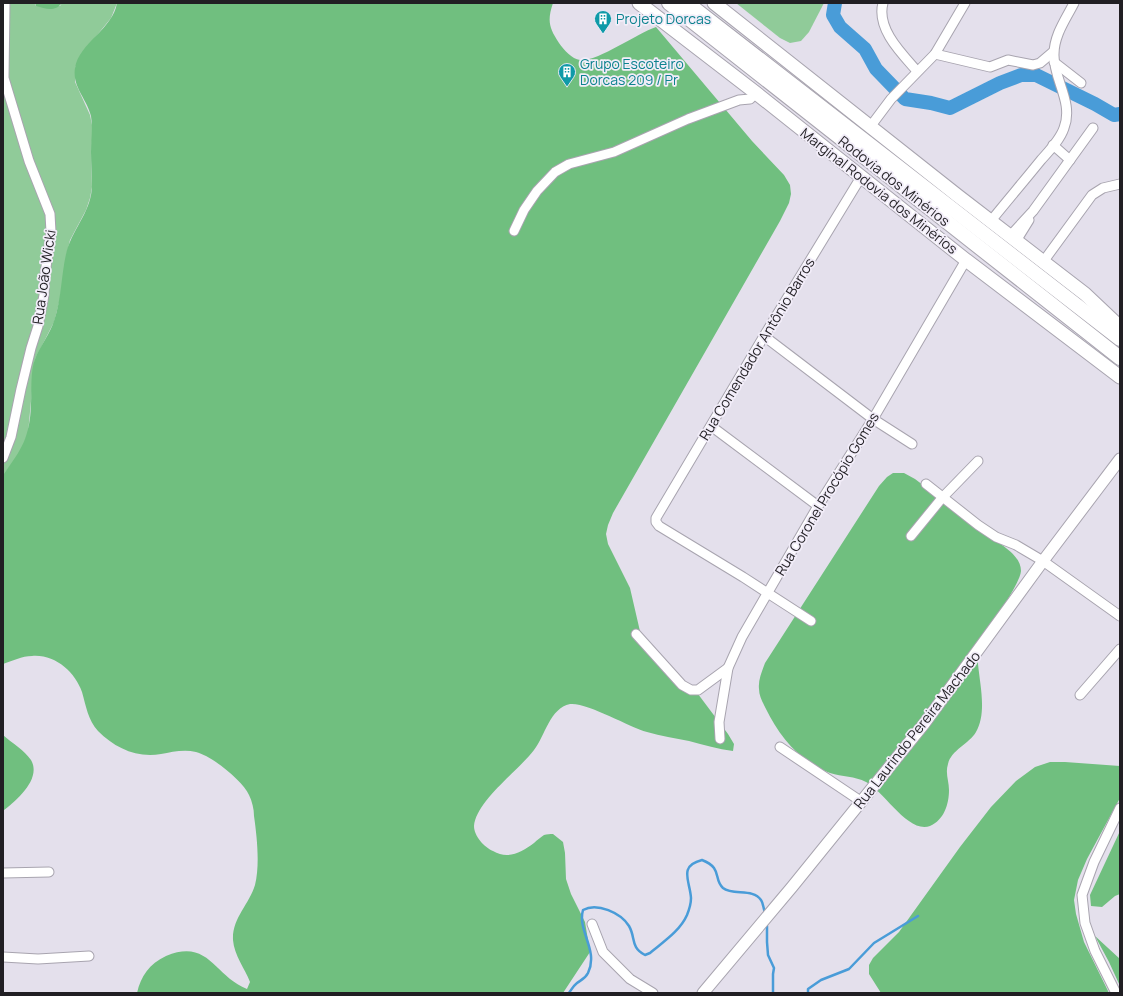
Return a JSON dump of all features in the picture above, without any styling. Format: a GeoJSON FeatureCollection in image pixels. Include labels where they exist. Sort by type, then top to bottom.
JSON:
{"type":"FeatureCollection","features":[{"type":"Feature","properties":{"kind":"main road","name":"Marginal Rodovia dos Minérios"},"geometry":{"type":"LineString","coordinates":[[639,3],[966,260],[1120,378]]}},
{"type":"Feature","properties":{"kind":"main road","name":"Rodovia dos Minérios"},"geometry":{"type":"LineString","coordinates":[[669,3],[1120,358]]}},
{"type":"Feature","properties":{"kind":"main road","name":"Rodovia dos Minérios"},"geometry":{"type":"LineString","coordinates":[[687,3],[1120,339]]}},
{"type":"Feature","properties":{"kind":"main road"},"geometry":{"type":"LineString","coordinates":[[714,3],[990,222],[1085,294],[1120,327]]}},
{"type":"Feature","properties":{"kind":"street","name":"Rua João Wicki"},"geometry":{"type":"LineString","coordinates":[[3,458],[11,437],[21,389],[38,326],[44,295],[45,274],[51,232],[50,214],[29,161],[4,78],[6,3]]}},
{"type":"Feature","properties":{"kind":"street"},"geometry":{"type":"LineString","coordinates":[[883,3],[882,18],[887,31],[898,48],[917,71]]}},
{"type":"Feature","properties":{"kind":"street"},"geometry":{"type":"LineString","coordinates":[[870,127],[891,98],[935,54],[964,3]]}},
{"type":"Feature","properties":{"kind":"street"},"geometry":{"type":"LineString","coordinates":[[990,222],[1053,145],[1064,129],[1067,116],[1065,100],[1054,62],[1054,52],[1058,33],[1074,3]]}},
{"type":"Feature","properties":{"kind":"street"},"geometry":{"type":"LineString","coordinates":[[935,54],[990,67],[1008,60],[1033,65],[1040,63],[1054,52]]}},
{"type":"Feature","properties":{"kind":"street"},"geometry":{"type":"LineString","coordinates":[[1054,62],[1081,83]]}},
{"type":"Feature","properties":{"kind":"street"},"geometry":{"type":"LineString","coordinates":[[514,231],[524,210],[533,197],[555,172],[569,164],[614,152],[688,119],[739,100],[750,99],[756,94]]}},
{"type":"Feature","properties":{"kind":"street"},"geometry":{"type":"LineString","coordinates":[[1013,239],[1028,223],[1033,211],[1093,128]]}},
{"type":"Feature","properties":{"kind":"street"},"geometry":{"type":"LineString","coordinates":[[1053,145],[1070,160]]}},
{"type":"Feature","properties":{"kind":"street","name":"Rua Comendador Antônio Barros"},"geometry":{"type":"LineString","coordinates":[[767,593],[659,526],[656,522],[656,518],[764,336],[861,177]]}},
{"type":"Feature","properties":{"kind":"street"},"geometry":{"type":"LineString","coordinates":[[1042,262],[1092,195],[1103,188],[1120,184]]}},
{"type":"Feature","properties":{"kind":"street","name":"Rua Coronel Procópio Gomes"},"geometry":{"type":"LineString","coordinates":[[720,739],[719,722],[728,668],[742,638],[818,506],[873,418],[966,260]]}},
{"type":"Feature","properties":{"kind":"street"},"geometry":{"type":"LineString","coordinates":[[764,336],[873,418],[912,444]]}},
{"type":"Feature","properties":{"kind":"street"},"geometry":{"type":"LineString","coordinates":[[711,426],[818,506]]}},
{"type":"Feature","properties":{"kind":"street","name":"Rua Laurindo Pereira Machado"},"geometry":{"type":"LineString","coordinates":[[703,993],[862,802],[924,724],[1043,561],[1120,459]]}},
{"type":"Feature","properties":{"kind":"street"},"geometry":{"type":"LineString","coordinates":[[911,536],[942,498],[978,461]]}},
{"type":"Feature","properties":{"kind":"street"},"geometry":{"type":"LineString","coordinates":[[926,484],[942,498],[996,537],[1016,545],[1043,561],[1120,616]]}},
{"type":"Feature","properties":{"kind":"street"},"geometry":{"type":"LineString","coordinates":[[767,593],[811,621]]}},
{"type":"Feature","properties":{"kind":"street"},"geometry":{"type":"LineString","coordinates":[[636,634],[682,685],[691,690],[698,690],[728,668]]}},
{"type":"Feature","properties":{"kind":"street"},"geometry":{"type":"LineString","coordinates":[[1080,695],[1120,650]]}},
{"type":"Feature","properties":{"kind":"street"},"geometry":{"type":"LineString","coordinates":[[780,747],[862,802]]}},
{"type":"Feature","properties":{"kind":"street"},"geometry":{"type":"LineString","coordinates":[[1116,993],[1095,951],[1085,923],[1082,895],[1094,862],[1120,808]]}},
{"type":"Feature","properties":{"kind":"street"},"geometry":{"type":"LineString","coordinates":[[3,873],[49,872]]}},
{"type":"Feature","properties":{"kind":"street"},"geometry":{"type":"LineString","coordinates":[[592,924],[603,952],[630,979],[653,993]]}},
{"type":"Feature","properties":{"kind":"street"},"geometry":{"type":"LineString","coordinates":[[3,957],[38,959],[89,956]]}},
{"type":"Feature","properties":{"kind":"green space"},"geometry":{"type":"Polygon","coordinates":[[[3,3],[34,3],[36,6],[60,6],[62,3],[117,3],[111,18],[80,56],[75,68],[75,82],[90,115],[93,130],[91,151],[92,187],[86,210],[70,240],[60,299],[54,322],[35,359],[28,433],[20,453],[3,475],[3,3]]]}},
{"type":"Feature","properties":{"kind":"green space"},"geometry":{"type":"Polygon","coordinates":[[[35,3],[62,3],[56,8],[50,9],[36,6],[35,3]]]}},
{"type":"Feature","properties":{"kind":"green space"},"geometry":{"type":"Polygon","coordinates":[[[117,3],[553,3],[550,15],[550,24],[553,33],[559,43],[571,56],[580,60],[596,57],[656,27],[752,141],[784,175],[790,185],[791,194],[789,203],[780,221],[613,513],[606,534],[608,544],[630,588],[642,640],[648,651],[698,694],[728,734],[734,744],[733,751],[647,732],[587,707],[577,704],[570,704],[557,711],[534,750],[482,806],[474,826],[474,830],[480,841],[486,847],[504,855],[520,852],[546,834],[553,834],[563,842],[566,879],[571,894],[585,922],[590,952],[563,993],[137,993],[143,976],[150,967],[166,956],[180,952],[192,952],[202,955],[226,976],[247,989],[250,982],[234,946],[233,932],[238,918],[252,892],[257,877],[257,842],[254,811],[250,797],[246,789],[234,776],[203,754],[178,751],[152,755],[135,753],[119,747],[105,737],[95,727],[88,713],[79,685],[69,671],[56,661],[40,656],[28,656],[3,664],[3,475],[20,450],[27,434],[30,415],[33,364],[54,321],[59,303],[67,250],[86,210],[91,194],[91,116],[76,81],[75,68],[83,51],[109,21],[117,3]]]}},
{"type":"Feature","properties":{"kind":"green space"},"geometry":{"type":"Polygon","coordinates":[[[736,3],[824,3],[809,32],[801,41],[790,43],[780,38],[736,3]]]}},
{"type":"Feature","properties":{"kind":"green space"},"geometry":{"type":"Polygon","coordinates":[[[893,473],[904,473],[915,479],[1005,547],[1017,559],[1021,567],[1016,585],[976,649],[982,708],[976,732],[956,751],[948,764],[947,771],[949,795],[945,811],[935,823],[930,826],[922,827],[913,824],[905,818],[866,782],[830,773],[810,763],[800,755],[777,729],[760,697],[759,692],[760,679],[765,663],[879,486],[893,473]]]}},
{"type":"Feature","properties":{"kind":"green space"},"geometry":{"type":"Polygon","coordinates":[[[3,735],[31,760],[33,775],[26,789],[3,811],[3,735]]]}},
{"type":"Feature","properties":{"kind":"green space"},"geometry":{"type":"Polygon","coordinates":[[[1050,762],[1120,766],[1120,798],[1087,859],[1078,880],[1074,900],[1076,914],[1084,942],[1109,993],[881,993],[869,974],[869,965],[873,958],[899,932],[960,847],[991,807],[1016,781],[1035,767],[1050,762]]]}},
{"type":"Feature","properties":{"kind":"green space"},"geometry":{"type":"Polygon","coordinates":[[[1120,831],[1120,894],[1115,896],[1102,907],[1091,906],[1090,895],[1120,831]]]}},
{"type":"Feature","properties":{"kind":"green space"},"geometry":{"type":"Polygon","coordinates":[[[1095,936],[1120,959],[1120,986],[1109,962],[1095,936]]]}},
{"type":"Feature","properties":{"kind":"waterway"},"geometry":{"type":"LineString","coordinates":[[835,3],[833,15],[840,27],[865,49],[876,69],[905,99],[950,108],[1000,83],[1021,75],[1036,75],[1114,115],[1120,114]]}},
{"type":"Feature","properties":{"kind":"waterway"},"geometry":{"type":"LineString","coordinates":[[569,993],[576,984],[586,977],[591,965],[590,948],[583,925],[583,910],[595,907],[615,913],[629,926],[637,949],[645,955],[650,953],[676,931],[684,921],[690,907],[691,898],[687,875],[688,870],[690,866],[702,860],[713,866],[717,874],[718,881],[723,888],[732,892],[748,893],[757,896],[762,902],[766,915]]}},
{"type":"Feature","properties":{"kind":"waterway"},"geometry":{"type":"LineString","coordinates":[[808,993],[808,989],[821,980],[849,969],[874,943],[918,916]]}},
{"type":"Feature","properties":{"kind":"waterway"},"geometry":{"type":"LineString","coordinates":[[767,926],[768,955],[774,968],[773,993]]}},
{"type":"Feature","properties":{"kind":"place","name":"Projeto Dorcas"},"geometry":{"type":"Point","coordinates":[603,34]}},
{"type":"Feature","properties":{"kind":"place","name":"Grupo Escoteiro Dorcas 209 / Pr"},"geometry":{"type":"Point","coordinates":[567,87]}}]}
